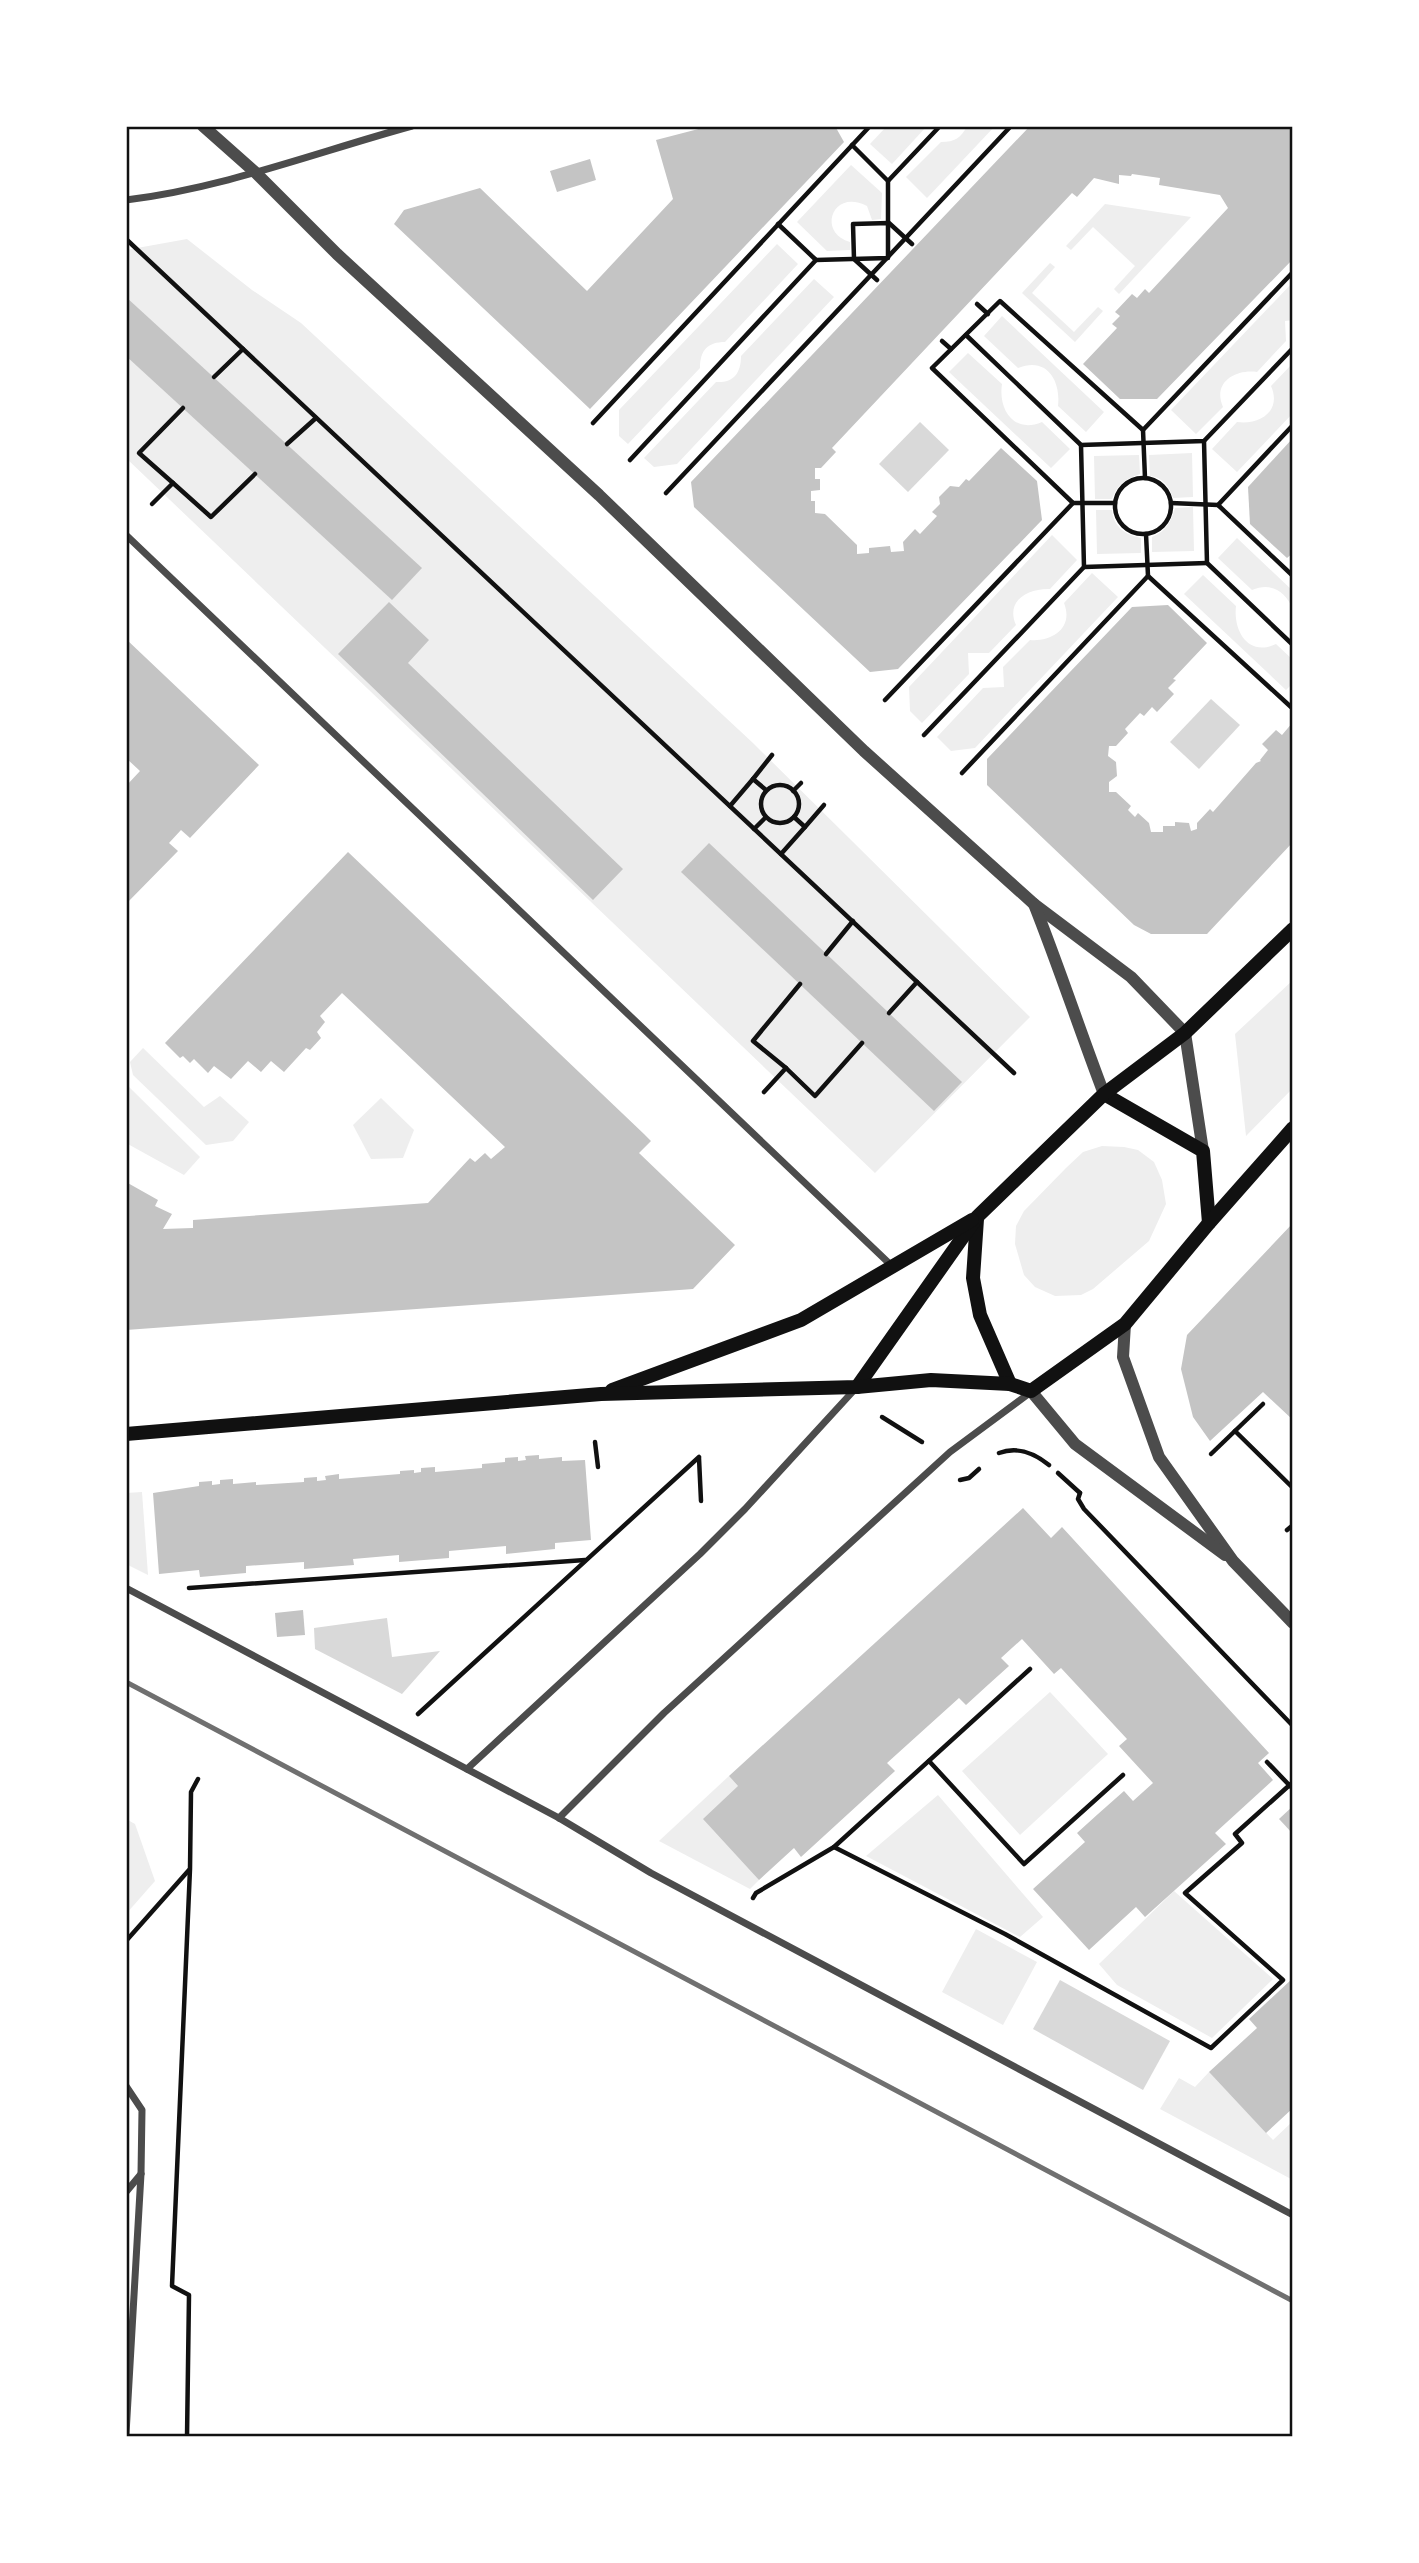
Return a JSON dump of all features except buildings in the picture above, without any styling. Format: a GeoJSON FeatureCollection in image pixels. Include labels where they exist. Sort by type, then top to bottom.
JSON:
{"type":"FeatureCollection","features":[{"type":"Feature","properties":{"kind":"main road"},"geometry":{"type":"LineString","coordinates":[[857,1387],[977,1217],[1104,1094],[1185,1033],[1293,929]]}},
{"type":"Feature","properties":{"kind":"main road"},"geometry":{"type":"LineString","coordinates":[[1104,1094],[1203,1151],[1209,1223]]}},
{"type":"Feature","properties":{"kind":"main road"},"geometry":{"type":"LineString","coordinates":[[126,1434],[601,1394],[857,1387],[931,1380],[1010,1384],[1031,1391],[1125,1324],[1293,1128]]}},
{"type":"Feature","properties":{"kind":"main road"},"geometry":{"type":"LineString","coordinates":[[601,1394],[801,1320],[977,1217]]}},
{"type":"Feature","properties":{"kind":"main road"},"geometry":{"type":"LineString","coordinates":[[977,1217],[973,1278],[980,1315],[1010,1384]]}},
{"type":"Feature","properties":{"kind":"street"},"geometry":{"type":"LineString","coordinates":[[203,126],[256,173],[337,254],[599,495],[864,751],[1034,904],[1131,977],[1185,1033],[1203,1151]]}},
{"type":"Feature","properties":{"kind":"street"},"geometry":{"type":"LineString","coordinates":[[126,200],[173,195],[412,126]]}},
{"type":"Feature","properties":{"kind":"street"},"geometry":{"type":"LineString","coordinates":[[126,535],[893,1267]]}},
{"type":"Feature","properties":{"kind":"street"},"geometry":{"type":"LineString","coordinates":[[1034,904],[1104,1094]]}},
{"type":"Feature","properties":{"kind":"street"},"geometry":{"type":"LineString","coordinates":[[1125,1324],[1123,1357],[1159,1457],[1233,1561],[1293,1623]]}},
{"type":"Feature","properties":{"kind":"street"},"geometry":{"type":"LineString","coordinates":[[467,1769],[700,1554],[857,1387]]}},
{"type":"Feature","properties":{"kind":"street"},"geometry":{"type":"LineString","coordinates":[[559,1818],[664,1713],[941,1461],[1031,1391],[1075,1444],[1233,1561]]}},
{"type":"Feature","properties":{"kind":"street"},"geometry":{"type":"LineString","coordinates":[[126,1588],[559,1818],[651,1873],[1293,2215]]}},
{"type":"Feature","properties":{"kind":"street"},"geometry":{"type":"LineString","coordinates":[[126,2086],[142,2110],[141,2174],[126,2434]]}},
{"type":"Feature","properties":{"kind":"street"},"geometry":{"type":"LineString","coordinates":[[126,2192],[141,2174]]}},
{"type":"Feature","properties":{"kind":"path"},"geometry":{"type":"LineString","coordinates":[[593,423],[870,126]]}},
{"type":"Feature","properties":{"kind":"path"},"geometry":{"type":"LineString","coordinates":[[888,181],[940,126]]}},
{"type":"Feature","properties":{"kind":"path"},"geometry":{"type":"LineString","coordinates":[[666,493],[1011,126]]}},
{"type":"Feature","properties":{"kind":"path"},"geometry":{"type":"LineString","coordinates":[[852,145],[888,181],[888,258]]}},
{"type":"Feature","properties":{"kind":"path"},"geometry":{"type":"LineString","coordinates":[[877,280],[855,259],[853,224],[889,223],[912,244]]}},
{"type":"Feature","properties":{"kind":"path"},"geometry":{"type":"LineString","coordinates":[[778,224],[816,260],[888,258]]}},
{"type":"Feature","properties":{"kind":"path"},"geometry":{"type":"LineString","coordinates":[[126,239],[1014,1073]]}},
{"type":"Feature","properties":{"kind":"path"},"geometry":{"type":"LineString","coordinates":[[630,460],[816,260]]}},
{"type":"Feature","properties":{"kind":"path"},"geometry":{"type":"LineString","coordinates":[[1143,430],[1293,272]]}},
{"type":"Feature","properties":{"kind":"path"},"geometry":{"type":"LineString","coordinates":[[1115,503],[1073,503],[932,368],[1000,300],[1143,430],[1145,478]]}},
{"type":"Feature","properties":{"kind":"path"},"geometry":{"type":"LineString","coordinates":[[977,304],[988,314]]}},
{"type":"Feature","properties":{"kind":"path"},"geometry":{"type":"LineString","coordinates":[[966,335],[1081,444],[1204,441],[1293,348]]}},
{"type":"Feature","properties":{"kind":"path"},"geometry":{"type":"LineString","coordinates":[[942,341],[951,349]]}},
{"type":"Feature","properties":{"kind":"path"},"geometry":{"type":"LineString","coordinates":[[214,377],[243,349]]}},
{"type":"Feature","properties":{"kind":"path"},"geometry":{"type":"LineString","coordinates":[[183,408],[139,453],[211,517],[255,474]]}},
{"type":"Feature","properties":{"kind":"path"},"geometry":{"type":"LineString","coordinates":[[287,444],[316,418]]}},
{"type":"Feature","properties":{"kind":"path"},"geometry":{"type":"LineString","coordinates":[[1218,505],[1293,425]]}},
{"type":"Feature","properties":{"kind":"path"},"geometry":{"type":"LineString","coordinates":[[1204,441],[1206,564]]}},
{"type":"Feature","properties":{"kind":"path"},"geometry":{"type":"LineString","coordinates":[[924,735],[1084,567],[1081,444]]}},
{"type":"Feature","properties":{"kind":"path"},"geometry":{"type":"LineString","coordinates":[[1145,478],[1163,486],[1171,503],[1167,521],[1158,530],[1146,534],[1134,533],[1123,526],[1115,516],[1115,503],[1119,491],[1128,482],[1145,478]]}},
{"type":"Feature","properties":{"kind":"path"},"geometry":{"type":"LineString","coordinates":[[152,505],[173,483]]}},
{"type":"Feature","properties":{"kind":"path"},"geometry":{"type":"LineString","coordinates":[[885,700],[1073,503]]}},
{"type":"Feature","properties":{"kind":"path"},"geometry":{"type":"LineString","coordinates":[[1171,503],[1218,505],[1293,576]]}},
{"type":"Feature","properties":{"kind":"path"},"geometry":{"type":"LineString","coordinates":[[962,773],[1148,576],[1146,534]]}},
{"type":"Feature","properties":{"kind":"path"},"geometry":{"type":"LineString","coordinates":[[1084,567],[1206,564],[1293,645]]}},
{"type":"Feature","properties":{"kind":"path"},"geometry":{"type":"LineString","coordinates":[[1148,576],[1291,707],[1293,705]]}},
{"type":"Feature","properties":{"kind":"path"},"geometry":{"type":"LineString","coordinates":[[730,806],[772,755]]}},
{"type":"Feature","properties":{"kind":"path"},"geometry":{"type":"LineString","coordinates":[[753,779],[766,790]]}},
{"type":"Feature","properties":{"kind":"path"},"geometry":{"type":"LineString","coordinates":[[793,791],[801,783]]}},
{"type":"Feature","properties":{"kind":"path"},"geometry":{"type":"LineString","coordinates":[[780,785],[793,791],[798,798],[794,817],[785,823],[775,823],[765,818],[760,804],[766,790],[780,785]]}},
{"type":"Feature","properties":{"kind":"path"},"geometry":{"type":"LineString","coordinates":[[781,854],[824,805]]}},
{"type":"Feature","properties":{"kind":"path"},"geometry":{"type":"LineString","coordinates":[[794,817],[805,827]]}},
{"type":"Feature","properties":{"kind":"path"},"geometry":{"type":"LineString","coordinates":[[754,829],[765,818]]}},
{"type":"Feature","properties":{"kind":"path"},"geometry":{"type":"LineString","coordinates":[[826,954],[853,921]]}},
{"type":"Feature","properties":{"kind":"path"},"geometry":{"type":"LineString","coordinates":[[889,1013],[917,982]]}},
{"type":"Feature","properties":{"kind":"path"},"geometry":{"type":"LineString","coordinates":[[800,984],[753,1041],[815,1096],[862,1043]]}},
{"type":"Feature","properties":{"kind":"path"},"geometry":{"type":"LineString","coordinates":[[764,1092],[786,1068]]}},
{"type":"Feature","properties":{"kind":"path"},"geometry":{"type":"LineString","coordinates":[[1211,1454],[1263,1404]]}},
{"type":"Feature","properties":{"kind":"path"},"geometry":{"type":"LineString","coordinates":[[840,1406],[875,1413],[915,1437],[960,1480],[970,1478],[984,1465]]}},
{"type":"Feature","properties":{"kind":"path"},"geometry":{"type":"LineString","coordinates":[[1235,1431],[1293,1488]]}},
{"type":"Feature","properties":{"kind":"path"},"geometry":{"type":"LineString","coordinates":[[595,1442],[598,1467]]}},
{"type":"Feature","properties":{"kind":"path"},"geometry":{"type":"LineString","coordinates":[[991,1457],[1002,1451],[1025,1450],[1044,1461],[1080,1493]]}},
{"type":"Feature","properties":{"kind":"path"},"geometry":{"type":"LineString","coordinates":[[416,1716],[699,1457],[701,1501]]}},
{"type":"Feature","properties":{"kind":"path"},"geometry":{"type":"LineString","coordinates":[[1105,1467],[1080,1493],[1078,1499],[1084,1509],[1293,1726]]}},
{"type":"Feature","properties":{"kind":"path"},"geometry":{"type":"LineString","coordinates":[[1287,1530],[1293,1525]]}},
{"type":"Feature","properties":{"kind":"path"},"geometry":{"type":"LineString","coordinates":[[164,1609],[176,1588],[586,1560]]}},
{"type":"Feature","properties":{"kind":"path"},"geometry":{"type":"LineString","coordinates":[[749,1904],[756,1893],[834,1847],[1030,1669]]}},
{"type":"Feature","properties":{"kind":"path"},"geometry":{"type":"LineString","coordinates":[[929,1761],[1024,1864],[1122,1775]]}},
{"type":"Feature","properties":{"kind":"path"},"geometry":{"type":"LineString","coordinates":[[834,1847],[1005,1934],[1211,2048],[1283,1980],[1185,1893],[1242,1843],[1235,1834],[1292,1785],[1267,1762]]}},
{"type":"Feature","properties":{"kind":"path"},"geometry":{"type":"LineString","coordinates":[[187,2437],[190,2295],[172,2286],[191,1792],[198,1779]]}},
{"type":"Feature","properties":{"kind":"path"},"geometry":{"type":"LineString","coordinates":[[126,1941],[190,1869]]}},
{"type":"Feature","properties":{"kind":"shaded area"},"geometry":{"type":"Polygon","coordinates":[[[887,126],[926,127],[892,164],[870,144],[887,126]]]}},
{"type":"Feature","properties":{"kind":"shaded area"},"geometry":{"type":"Polygon","coordinates":[[[967,126],[995,126],[927,198],[906,177],[941,142],[957,138],[967,126]]]}},
{"type":"Feature","properties":{"kind":"shaded area"},"geometry":{"type":"Polygon","coordinates":[[[851,165],[882,193],[881,219],[872,220],[867,206],[855,202],[838,207],[833,214],[834,230],[850,242],[850,250],[827,251],[797,222],[851,165]]]}},
{"type":"Feature","properties":{"kind":"shaded area"},"geometry":{"type":"Polygon","coordinates":[[[1105,204],[1191,217],[1119,294],[1114,289],[1135,266],[1093,227],[1071,250],[1066,246],[1105,204]]]}},
{"type":"Feature","properties":{"kind":"shaded area"},"geometry":{"type":"Polygon","coordinates":[[[187,239],[252,290],[301,323],[753,743],[1030,1017],[875,1173],[126,458],[126,250],[187,239]]]}},
{"type":"Feature","properties":{"kind":"shaded area"},"geometry":{"type":"Polygon","coordinates":[[[777,244],[798,264],[725,342],[706,348],[700,368],[628,444],[619,436],[619,410],[777,244]]]}},
{"type":"Feature","properties":{"kind":"shaded area"},"geometry":{"type":"Polygon","coordinates":[[[1050,263],[1055,267],[1032,293],[1074,332],[1098,307],[1103,311],[1075,342],[1022,293],[1050,263]]]}},
{"type":"Feature","properties":{"kind":"shaded area"},"geometry":{"type":"Polygon","coordinates":[[[814,279],[834,297],[677,464],[654,467],[644,458],[716,382],[727,381],[735,376],[741,356],[814,279]]]}},
{"type":"Feature","properties":{"kind":"shaded area"},"geometry":{"type":"Polygon","coordinates":[[[1293,282],[1293,320],[1285,321],[1286,341],[1257,372],[1234,375],[1223,384],[1220,398],[1223,407],[1196,434],[1171,410],[1293,282]]]}},
{"type":"Feature","properties":{"kind":"shaded area"},"geometry":{"type":"Polygon","coordinates":[[[1002,316],[1104,412],[1086,432],[1058,406],[1057,388],[1050,373],[1037,365],[1018,368],[984,336],[1002,316]]]}},
{"type":"Feature","properties":{"kind":"shaded area"},"geometry":{"type":"Polygon","coordinates":[[[968,353],[1002,384],[1003,403],[1010,417],[1023,425],[1042,422],[1070,449],[1051,468],[949,372],[968,353]]]}},
{"type":"Feature","properties":{"kind":"shaded area"},"geometry":{"type":"Polygon","coordinates":[[[1293,363],[1293,413],[1237,472],[1212,449],[1237,422],[1254,421],[1267,414],[1274,403],[1271,386],[1293,363]]]}},
{"type":"Feature","properties":{"kind":"shaded area"},"geometry":{"type":"Polygon","coordinates":[[[920,422],[949,450],[908,492],[879,464],[920,422]]]}},
{"type":"Feature","properties":{"kind":"shaded area"},"geometry":{"type":"Polygon","coordinates":[[[1192,453],[1193,497],[1173,498],[1165,483],[1150,476],[1149,455],[1192,453]]]}},
{"type":"Feature","properties":{"kind":"shaded area"},"geometry":{"type":"Polygon","coordinates":[[[1139,455],[1140,474],[1123,483],[1112,499],[1095,499],[1094,456],[1139,455]]]}},
{"type":"Feature","properties":{"kind":"shaded area"},"geometry":{"type":"Polygon","coordinates":[[[1193,507],[1194,551],[1152,552],[1152,537],[1167,526],[1175,508],[1193,507]]]}},
{"type":"Feature","properties":{"kind":"shaded area"},"geometry":{"type":"Polygon","coordinates":[[[1096,510],[1112,510],[1121,529],[1141,538],[1141,553],[1097,554],[1096,510]]]}},
{"type":"Feature","properties":{"kind":"shaded area"},"geometry":{"type":"Polygon","coordinates":[[[1052,535],[1077,560],[1050,589],[1027,593],[1016,602],[1013,616],[1016,625],[989,653],[968,653],[969,674],[922,723],[910,711],[909,687],[1052,535]]]}},
{"type":"Feature","properties":{"kind":"shaded area"},"geometry":{"type":"Polygon","coordinates":[[[1237,538],[1293,591],[1293,609],[1286,597],[1277,590],[1265,587],[1252,590],[1218,558],[1237,538]]]}},
{"type":"Feature","properties":{"kind":"shaded area"},"geometry":{"type":"Polygon","coordinates":[[[1092,573],[1118,597],[975,748],[951,751],[937,737],[983,688],[1004,687],[1003,667],[1030,640],[1046,639],[1059,632],[1066,620],[1064,603],[1092,573]]]}},
{"type":"Feature","properties":{"kind":"shaded area"},"geometry":{"type":"Polygon","coordinates":[[[1203,575],[1236,606],[1237,624],[1244,639],[1258,647],[1276,644],[1293,660],[1293,683],[1286,690],[1184,594],[1203,575]]]}},
{"type":"Feature","properties":{"kind":"shaded area"},"geometry":{"type":"Polygon","coordinates":[[[1211,699],[1240,725],[1199,769],[1170,742],[1211,699]]]}},
{"type":"Feature","properties":{"kind":"shaded area"},"geometry":{"type":"Polygon","coordinates":[[[1293,980],[1293,1088],[1246,1136],[1235,1034],[1293,980]]]}},
{"type":"Feature","properties":{"kind":"shaded area"},"geometry":{"type":"Polygon","coordinates":[[[143,1048],[204,1107],[220,1096],[249,1122],[233,1141],[206,1145],[133,1075],[130,1062],[143,1048]]]}},
{"type":"Feature","properties":{"kind":"shaded area"},"geometry":{"type":"Polygon","coordinates":[[[126,1084],[200,1157],[184,1175],[126,1143],[126,1084]]]}},
{"type":"Feature","properties":{"kind":"shaded area"},"geometry":{"type":"Polygon","coordinates":[[[381,1098],[414,1130],[403,1158],[371,1159],[353,1125],[381,1098]]]}},
{"type":"Feature","properties":{"kind":"shaded area"},"geometry":{"type":"Polygon","coordinates":[[[1102,1146],[1138,1150],[1154,1162],[1162,1180],[1166,1204],[1149,1241],[1093,1289],[1081,1295],[1055,1296],[1035,1287],[1024,1275],[1015,1244],[1016,1226],[1024,1211],[1083,1152],[1102,1146]]]}},
{"type":"Feature","properties":{"kind":"shaded area"},"geometry":{"type":"Polygon","coordinates":[[[142,1492],[148,1575],[126,1564],[126,1493],[142,1492]]]}},
{"type":"Feature","properties":{"kind":"shaded area"},"geometry":{"type":"Polygon","coordinates":[[[387,1618],[392,1657],[440,1651],[402,1694],[315,1649],[314,1628],[387,1618]]]}},
{"type":"Feature","properties":{"kind":"shaded area"},"geometry":{"type":"Polygon","coordinates":[[[1050,1692],[1108,1754],[1020,1835],[962,1771],[1050,1692]]]}},
{"type":"Feature","properties":{"kind":"shaded area"},"geometry":{"type":"Polygon","coordinates":[[[729,1776],[738,1786],[759,1880],[750,1889],[659,1841],[729,1776]]]}},
{"type":"Feature","properties":{"kind":"shaded area"},"geometry":{"type":"Polygon","coordinates":[[[938,1795],[1043,1917],[1020,1937],[866,1856],[938,1795]]]}},
{"type":"Feature","properties":{"kind":"shaded area"},"geometry":{"type":"Polygon","coordinates":[[[126,1819],[135,1824],[155,1881],[126,1914],[126,1819]]]}},
{"type":"Feature","properties":{"kind":"shaded area"},"geometry":{"type":"Polygon","coordinates":[[[1174,1891],[1273,1979],[1212,2038],[1117,1985],[1099,1964],[1174,1891]]]}},
{"type":"Feature","properties":{"kind":"shaded area"},"geometry":{"type":"Polygon","coordinates":[[[976,1929],[1037,1962],[1003,2025],[942,1992],[976,1929]]]}},
{"type":"Feature","properties":{"kind":"shaded area"},"geometry":{"type":"Polygon","coordinates":[[[1060,1980],[1170,2041],[1143,2090],[1033,2029],[1060,1980]]]}},
{"type":"Feature","properties":{"kind":"shaded area"},"geometry":{"type":"Polygon","coordinates":[[[1209,2072],[1273,2140],[1293,2121],[1291,2179],[1160,2109],[1179,2078],[1195,2087],[1209,2072]]]}},
{"type":"Feature","properties":{"kind":"railway"},"geometry":{"type":"LineString","coordinates":[[126,1682],[1293,2301]]}}]}
